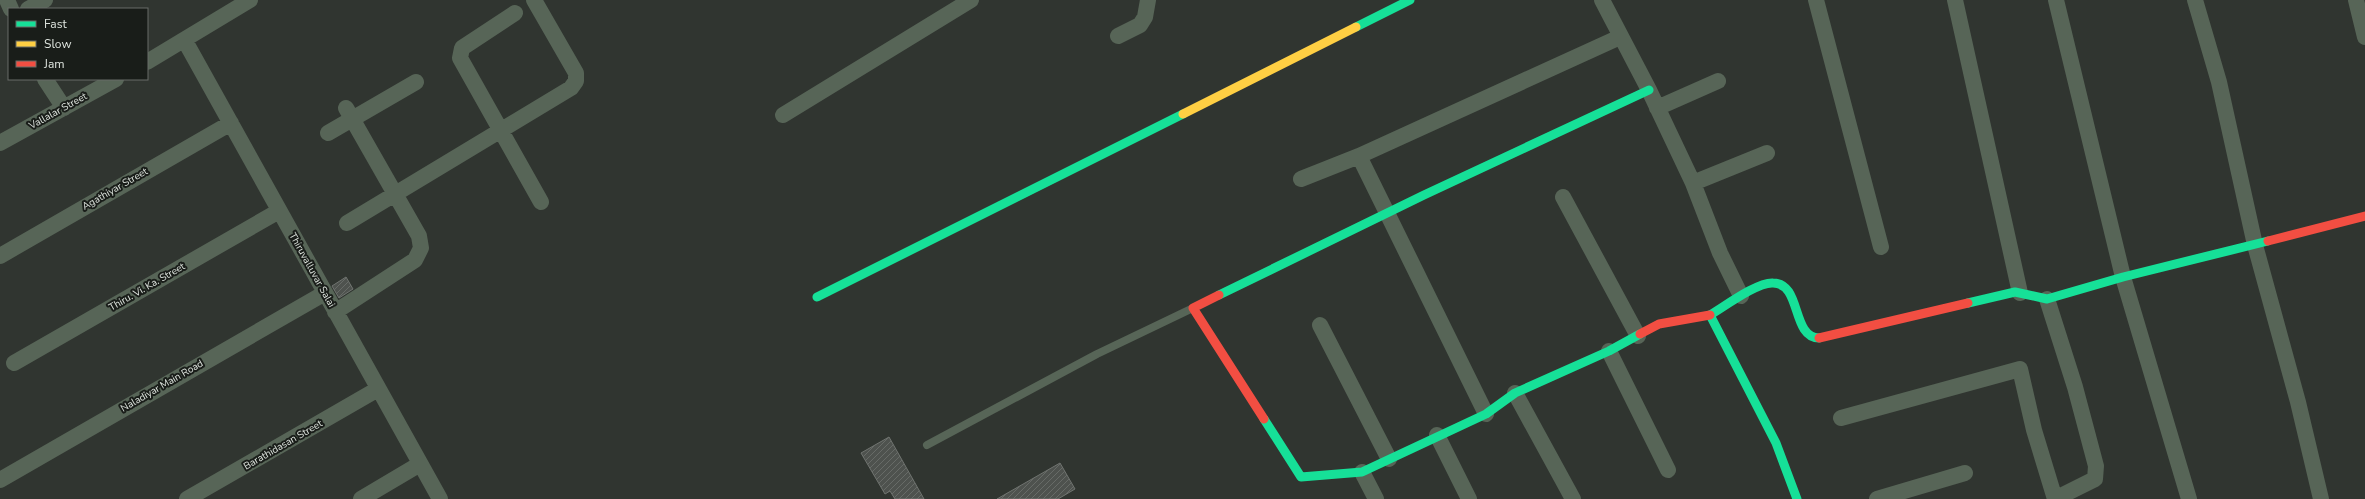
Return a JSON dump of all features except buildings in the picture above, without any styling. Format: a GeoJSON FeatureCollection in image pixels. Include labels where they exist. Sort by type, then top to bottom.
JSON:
{"type":"FeatureCollection","features":[{"type":"Feature","properties":{"kind":"street"},"geometry":{"type":"LineString","coordinates":[[30,8],[45,0]]}},
{"type":"Feature","properties":{"kind":"street"},"geometry":{"type":"LineString","coordinates":[[148,61],[185,41],[250,0]]}},
{"type":"Feature","properties":{"kind":"street"},"geometry":{"type":"LineString","coordinates":[[347,223],[571,88],[576,81],[576,73],[534,0]]}},
{"type":"Feature","properties":{"kind":"street"},"geometry":{"type":"LineString","coordinates":[[783,115],[971,0]]}},
{"type":"Feature","properties":{"kind":"street"},"geometry":{"type":"LineString","coordinates":[[1118,36],[1140,25],[1145,18],[1148,0]]}},
{"type":"Feature","properties":{"kind":"street"},"geometry":{"type":"LineString","coordinates":[[818,297],[1410,0]]}},
{"type":"Feature","properties":{"kind":"street"},"geometry":{"type":"LineString","coordinates":[[1602,0],[1649,90],[1693,184],[1720,253],[1742,296]]}},
{"type":"Feature","properties":{"kind":"street"},"geometry":{"type":"LineString","coordinates":[[1816,0],[1881,247]]}},
{"type":"Feature","properties":{"kind":"street"},"geometry":{"type":"LineString","coordinates":[[1955,0],[2020,293]]}},
{"type":"Feature","properties":{"kind":"street"},"geometry":{"type":"LineString","coordinates":[[2056,0],[2123,277],[2189,499]]}},
{"type":"Feature","properties":{"kind":"street"},"geometry":{"type":"LineString","coordinates":[[2195,0],[2219,82],[2255,245],[2298,402],[2321,499]]}},
{"type":"Feature","properties":{"kind":"street"},"geometry":{"type":"LineString","coordinates":[[2356,0],[2364,27]]}},
{"type":"Feature","properties":{"kind":"street"},"geometry":{"type":"LineString","coordinates":[[516,13],[470,40],[462,48],[460,58],[541,202]]}},
{"type":"Feature","properties":{"kind":"street"},"geometry":{"type":"LineString","coordinates":[[1301,179],[1359,156],[1620,37]]}},
{"type":"Feature","properties":{"kind":"street","name":"Thiruvalluvar Salai"},"geometry":{"type":"LineString","coordinates":[[185,41],[440,499]]}},
{"type":"Feature","properties":{"kind":"street"},"geometry":{"type":"LineString","coordinates":[[46,80],[64,108]]}},
{"type":"Feature","properties":{"kind":"street","name":"Vallalar Street"},"geometry":{"type":"LineString","coordinates":[[0,143],[114,80]]}},
{"type":"Feature","properties":{"kind":"street"},"geometry":{"type":"LineString","coordinates":[[1657,108],[1718,81]]}},
{"type":"Feature","properties":{"kind":"street"},"geometry":{"type":"LineString","coordinates":[[328,133],[349,114],[416,82]]}},
{"type":"Feature","properties":{"kind":"street"},"geometry":{"type":"LineString","coordinates":[[1649,90],[1388,213],[1194,308],[1301,477],[1362,472],[1438,435],[1486,414],[1515,393],[1609,351],[1659,324],[1710,315],[1769,282],[1776,282],[1790,294],[1807,333],[1815,338],[1881,325],[2015,292],[2047,299],[2123,277],[2255,245],[2365,216]]}},
{"type":"Feature","properties":{"kind":"street"},"geometry":{"type":"LineString","coordinates":[[336,312],[415,260],[421,248],[419,236],[349,114]]}},
{"type":"Feature","properties":{"kind":"street","name":"Agathiyar Street"},"geometry":{"type":"LineString","coordinates":[[0,256],[231,123]]}},
{"type":"Feature","properties":{"kind":"street"},"geometry":{"type":"LineString","coordinates":[[1693,184],[1767,154]]}},
{"type":"Feature","properties":{"kind":"street"},"geometry":{"type":"LineString","coordinates":[[1359,156],[1486,414]]}},
{"type":"Feature","properties":{"kind":"street"},"geometry":{"type":"LineString","coordinates":[[1563,196],[1638,336]]}},
{"type":"Feature","properties":{"kind":"street","name":"Thiru. Vi. Ka. Street"},"geometry":{"type":"LineString","coordinates":[[14,363],[279,211]]}},
{"type":"Feature","properties":{"kind":"street","name":"Naladiyar Main Road"},"geometry":{"type":"LineString","coordinates":[[0,480],[325,293]]}},
{"type":"Feature","properties":{"kind":"street"},"geometry":{"type":"LineString","coordinates":[[1841,418],[2020,369],[2034,430],[2055,499],[2094,479],[2096,466],[2075,387],[2047,299]]}},
{"type":"Feature","properties":{"kind":"street"},"geometry":{"type":"LineString","coordinates":[[1710,315],[1776,443],[1797,499]]}},
{"type":"Feature","properties":{"kind":"street"},"geometry":{"type":"LineString","coordinates":[[1320,324],[1389,459]]}},
{"type":"Feature","properties":{"kind":"street"},"geometry":{"type":"LineString","coordinates":[[1609,351],[1668,470]]}},
{"type":"Feature","properties":{"kind":"street","name":"Barathidasan Street"},"geometry":{"type":"LineString","coordinates":[[187,499],[378,389]]}},
{"type":"Feature","properties":{"kind":"street"},"geometry":{"type":"LineString","coordinates":[[1515,393],[1573,499]]}},
{"type":"Feature","properties":{"kind":"street"},"geometry":{"type":"LineString","coordinates":[[1438,435],[1469,499]]}},
{"type":"Feature","properties":{"kind":"street"},"geometry":{"type":"LineString","coordinates":[[361,499],[420,464]]}},
{"type":"Feature","properties":{"kind":"street"},"geometry":{"type":"LineString","coordinates":[[1362,472],[1376,499]]}},
{"type":"Feature","properties":{"kind":"street"},"geometry":{"type":"LineString","coordinates":[[1877,499],[1965,473]]}},
{"type":"Feature","properties":{"kind":"lane"},"geometry":{"type":"LineString","coordinates":[[927,445],[1097,354],[1194,308]]}},
{"type":"Feature","properties":{"kind":"traffic: fast"},"geometry":{"type":"LineString","coordinates":[[1356,27],[1410,0]]}},
{"type":"Feature","properties":{"kind":"traffic: fast"},"geometry":{"type":"LineString","coordinates":[[1219,295],[1424,195],[1649,90]]}},
{"type":"Feature","properties":{"kind":"traffic: fast"},"geometry":{"type":"LineString","coordinates":[[817,297],[1183,114]]}},
{"type":"Feature","properties":{"kind":"traffic: fast"},"geometry":{"type":"LineString","coordinates":[[1968,303],[2015,292],[2047,299],[2123,277],[2268,241]]}},
{"type":"Feature","properties":{"kind":"traffic: fast"},"geometry":{"type":"LineString","coordinates":[[1797,499],[1776,443],[1710,315],[1758,286],[1773,283],[1782,285],[1788,291],[1804,329],[1810,335],[1819,338]]}},
{"type":"Feature","properties":{"kind":"traffic: fast"},"geometry":{"type":"LineString","coordinates":[[1264,419],[1301,477],[1362,472],[1486,414],[1515,393],[1609,351],[1640,334]]}},
{"type":"Feature","properties":{"kind":"traffic: slow"},"geometry":{"type":"LineString","coordinates":[[1183,114],[1356,27]]}},
{"type":"Feature","properties":{"kind":"traffic: jam"},"geometry":{"type":"LineString","coordinates":[[2268,241],[2365,216]]}},
{"type":"Feature","properties":{"kind":"traffic: jam"},"geometry":{"type":"LineString","coordinates":[[1219,295],[1193,308],[1264,419]]}},
{"type":"Feature","properties":{"kind":"traffic: jam"},"geometry":{"type":"LineString","coordinates":[[1819,338],[1968,303]]}},
{"type":"Feature","properties":{"kind":"traffic: jam"},"geometry":{"type":"LineString","coordinates":[[1640,334],[1659,324],[1710,315]]}}]}
